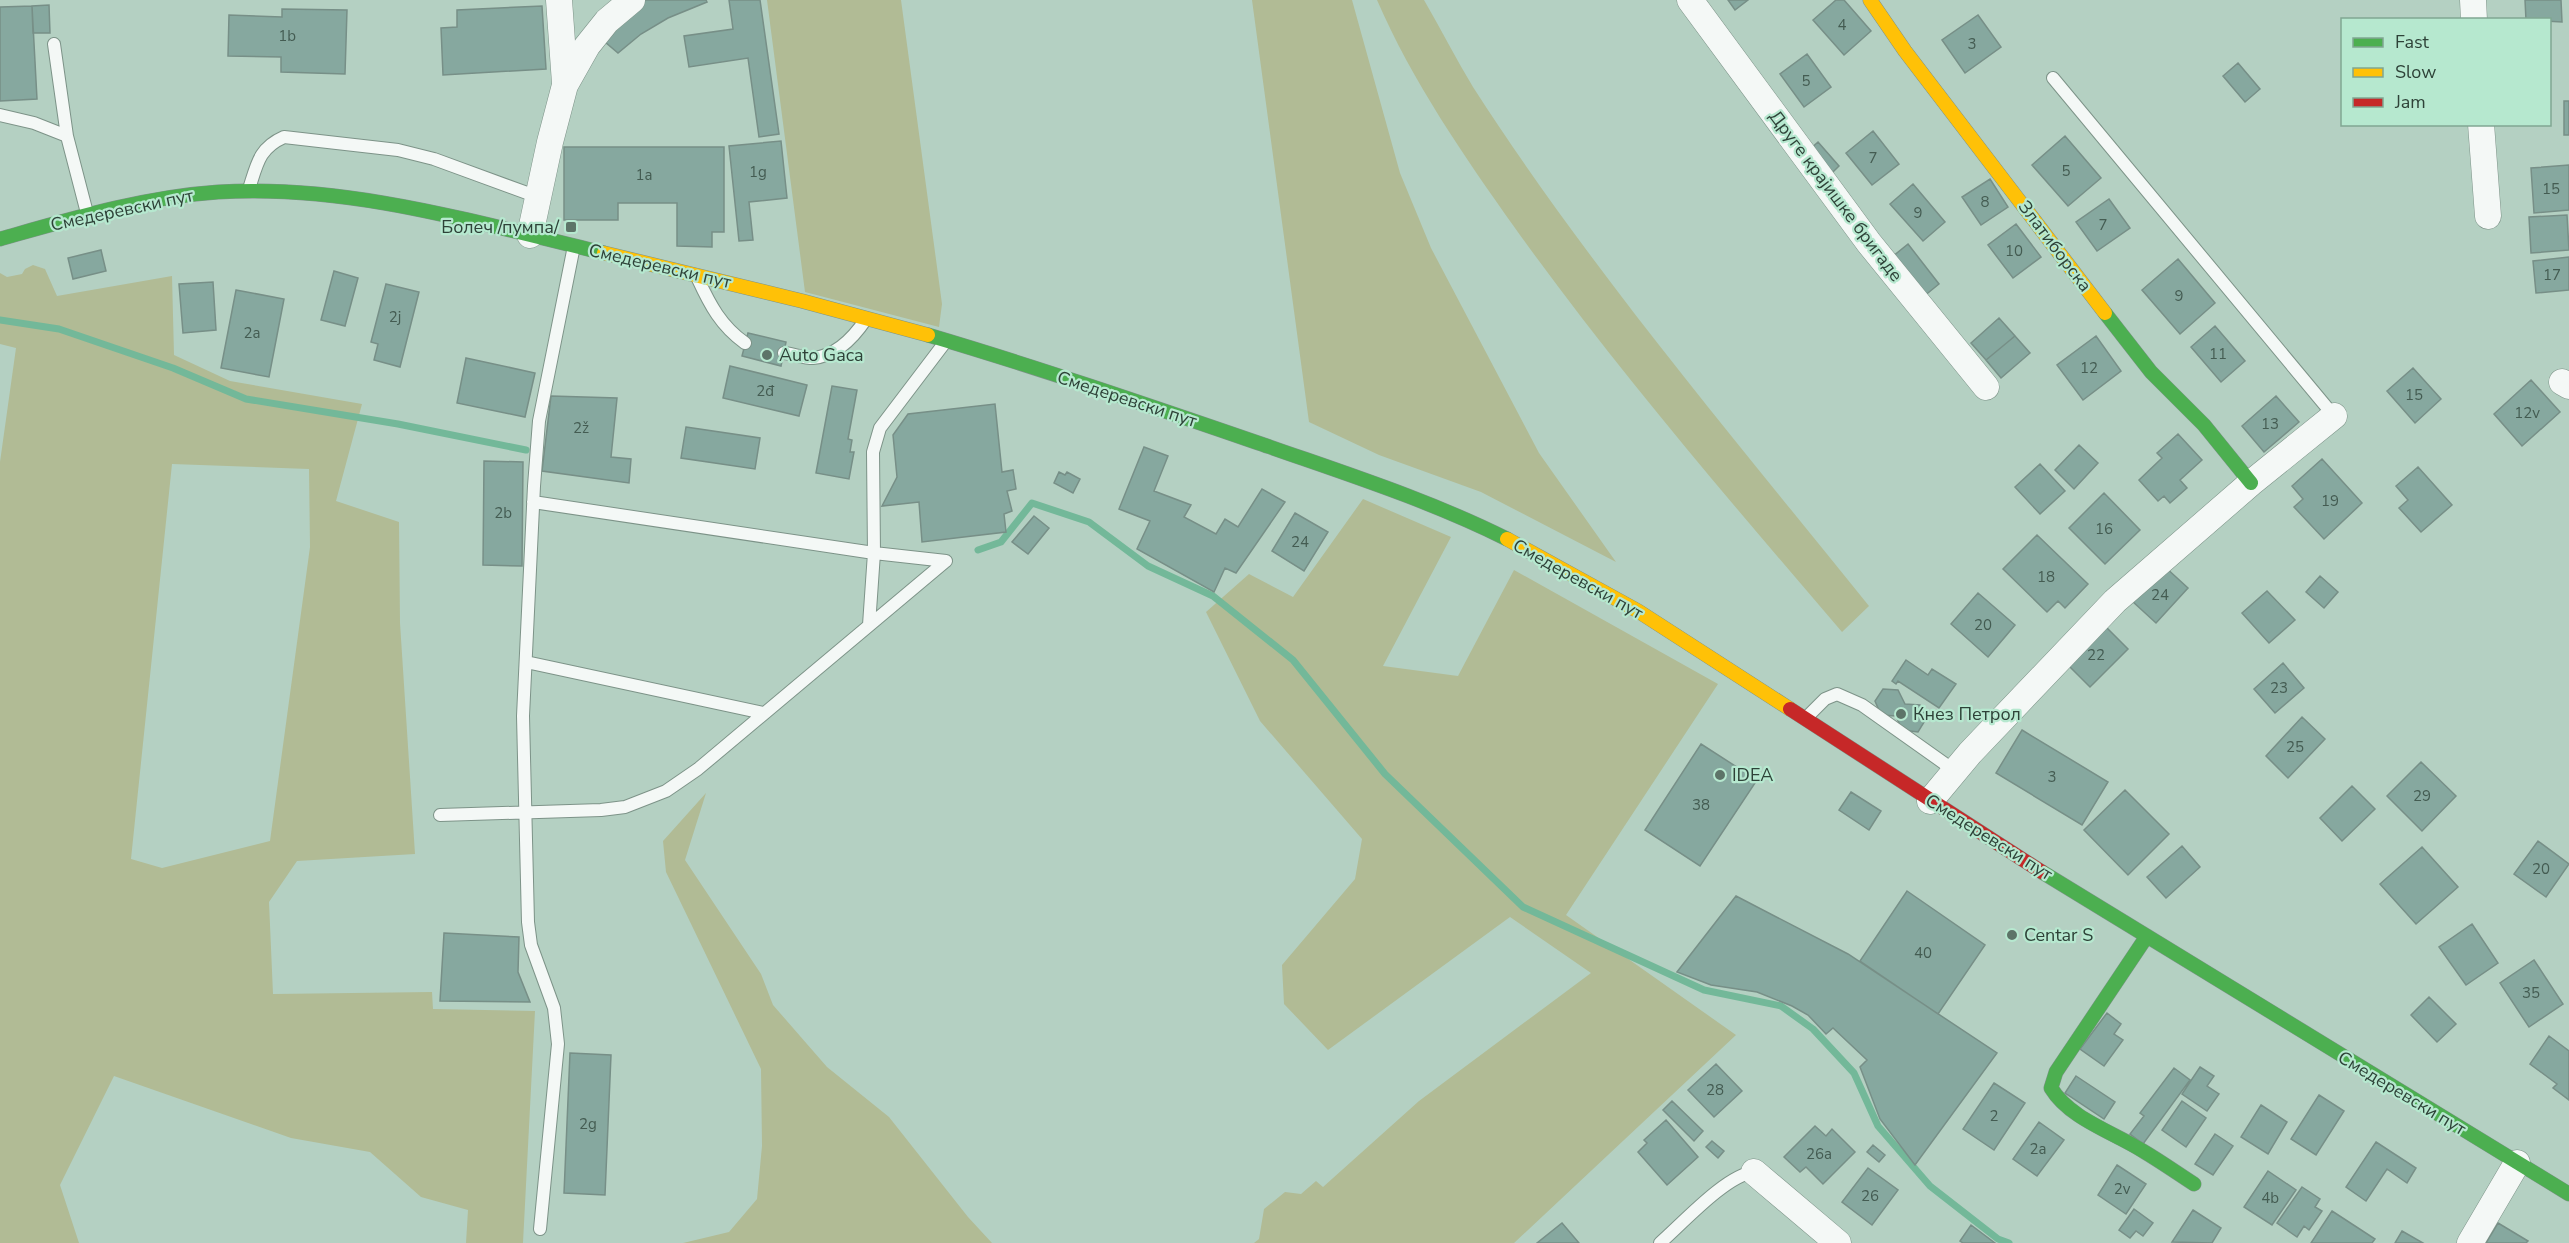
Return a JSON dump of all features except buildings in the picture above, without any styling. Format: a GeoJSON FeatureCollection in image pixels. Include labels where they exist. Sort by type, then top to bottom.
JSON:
{"type":"FeatureCollection","features":[{"type":"Feature","properties":{"kind":"main road","name":"Златиборска"},"geometry":{"type":"LineString","coordinates":[[1870,0],[1912,60],[2151,372],[2204,425],[2250,483]]}},
{"type":"Feature","properties":{"kind":"main road","name":"Смедеревски пут"},"geometry":{"type":"LineString","coordinates":[[0,239],[88,214],[169,198],[249,191],[337,196],[373,202],[695,273],[946,340],[1118,395],[1373,483],[1446,511],[1533,552],[1677,635],[1930,801],[2569,1194]]}},
{"type":"Feature","properties":{"kind":"main road"},"geometry":{"type":"LineString","coordinates":[[2147,936],[2056,1072],[2051,1088],[2059,1100],[2078,1114],[2194,1184]]}},
{"type":"Feature","properties":{"kind":"street"},"geometry":{"type":"LineString","coordinates":[[559,0],[565,84]]}},
{"type":"Feature","properties":{"kind":"street"},"geometry":{"type":"LineString","coordinates":[[530,235],[565,84],[587,46],[607,21],[632,0]]}},
{"type":"Feature","properties":{"kind":"street","name":"Друге крајишке бригаде"},"geometry":{"type":"LineString","coordinates":[[1690,0],[1869,243],[1986,387]]}},
{"type":"Feature","properties":{"kind":"street"},"geometry":{"type":"LineString","coordinates":[[2473,0],[2474,18]]}},
{"type":"Feature","properties":{"kind":"street"},"geometry":{"type":"LineString","coordinates":[[2481,126],[2488,216]]}},
{"type":"Feature","properties":{"kind":"street"},"geometry":{"type":"LineString","coordinates":[[1930,801],[1955,771],[2115,601],[2250,483],[2334,416]]}},
{"type":"Feature","properties":{"kind":"street"},"geometry":{"type":"LineString","coordinates":[[2470,1243],[2517,1163]]}},
{"type":"Feature","properties":{"kind":"street"},"geometry":{"type":"LineString","coordinates":[[1754,1172],[1838,1243]]}},
{"type":"Feature","properties":{"kind":"lane"},"geometry":{"type":"LineString","coordinates":[[54,44],[67,136],[88,214]]}},
{"type":"Feature","properties":{"kind":"lane"},"geometry":{"type":"LineString","coordinates":[[2053,78],[2334,416]]}},
{"type":"Feature","properties":{"kind":"lane"},"geometry":{"type":"LineString","coordinates":[[0,115],[34,123],[67,136]]}},
{"type":"Feature","properties":{"kind":"lane"},"geometry":{"type":"LineString","coordinates":[[249,191],[260,156],[269,143],[284,137],[416,154],[538,197]]}},
{"type":"Feature","properties":{"kind":"lane"},"geometry":{"type":"LineString","coordinates":[[540,1229],[558,1044],[554,1008],[531,945],[528,922],[523,716],[539,421],[574,245]]}},
{"type":"Feature","properties":{"kind":"lane"},"geometry":{"type":"LineString","coordinates":[[695,273],[717,316],[726,328],[745,343]]}},
{"type":"Feature","properties":{"kind":"lane"},"geometry":{"type":"LineString","coordinates":[[784,353],[811,358],[823,355],[847,342],[867,318]]}},
{"type":"Feature","properties":{"kind":"lane"},"geometry":{"type":"LineString","coordinates":[[869,625],[874,553],[873,452],[876,440],[880,428],[946,340]]}},
{"type":"Feature","properties":{"kind":"lane"},"geometry":{"type":"LineString","coordinates":[[440,815],[600,810],[643,801],[666,791],[698,769],[946,561],[874,553],[533,502]]}},
{"type":"Feature","properties":{"kind":"lane"},"geometry":{"type":"LineString","coordinates":[[526,662],[763,713]]}},
{"type":"Feature","properties":{"kind":"lane"},"geometry":{"type":"LineString","coordinates":[[1805,719],[1825,699],[1837,694],[1862,705],[1955,771]]}},
{"type":"Feature","properties":{"kind":"lane"},"geometry":{"type":"LineString","coordinates":[[1660,1243],[1730,1181],[1744,1173],[1754,1172]]}},
{"type":"Feature","properties":{"kind":"green space"},"geometry":{"type":"Polygon","coordinates":[[[767,0],[901,0],[942,304],[939,327],[805,292],[767,0]]]}},
{"type":"Feature","properties":{"kind":"green space"},"geometry":{"type":"Polygon","coordinates":[[[1252,0],[1352,0],[1400,173],[1431,248],[1539,453],[1616,562],[1481,492],[1379,455],[1309,422],[1252,0]]]}},
{"type":"Feature","properties":{"kind":"green space"},"geometry":{"type":"Polygon","coordinates":[[[1377,0],[1424,0],[1473,87],[1566,222],[1664,352],[1869,606],[1842,632],[1674,434],[1553,280],[1458,146],[1406,60],[1377,0]]]}},
{"type":"Feature","properties":{"kind":"green space"},"geometry":{"type":"Polygon","coordinates":[[[33,265],[45,269],[57,296],[172,276],[174,355],[230,381],[362,404],[336,501],[399,522],[400,623],[415,854],[297,861],[269,902],[273,994],[432,992],[433,1009],[535,1011],[523,1243],[466,1243],[468,1210],[421,1197],[370,1152],[291,1138],[114,1076],[60,1185],[79,1243],[0,1243],[0,462],[16,348],[0,344],[0,273],[7,277],[22,274],[25,269],[33,265]],[[172,464],[131,859],[162,868],[270,841],[310,547],[309,469],[172,464]]]}},
{"type":"Feature","properties":{"kind":"green space"},"geometry":{"type":"Polygon","coordinates":[[[1363,499],[1451,537],[1383,666],[1458,676],[1514,570],[1718,684],[1566,915],[1736,1035],[1514,1243],[1254,1243],[1259,1239],[1264,1209],[1285,1192],[1301,1194],[1316,1181],[1323,1187],[1419,1101],[1591,973],[1510,917],[1328,1050],[1284,1004],[1282,965],[1355,879],[1362,839],[1260,721],[1206,612],[1249,574],[1293,597],[1363,499]]]}},
{"type":"Feature","properties":{"kind":"green space"},"geometry":{"type":"Polygon","coordinates":[[[706,793],[685,860],[761,974],[773,1005],[827,1067],[889,1117],[968,1217],[992,1243],[683,1243],[729,1232],[757,1199],[762,1146],[761,1069],[666,872],[663,841],[706,793]]]}},
{"type":"Feature","properties":{"kind":"waterway"},"geometry":{"type":"LineString","coordinates":[[0,320],[59,329],[173,368],[246,399],[398,424],[526,450]]}},
{"type":"Feature","properties":{"kind":"waterway"},"geometry":{"type":"LineString","coordinates":[[978,550],[1001,542],[1032,503],[1089,522],[1148,566],[1213,596],[1293,660],[1385,774],[1523,907],[1704,990],[1781,1006],[1813,1029],[1854,1073],[1878,1126],[1930,1186],[1998,1239],[2009,1243]]}},
{"type":"Feature","properties":{"kind":"traffic: fast"},"geometry":{"type":"LineString","coordinates":[[0,239],[135,204],[218,192],[267,191],[316,194],[413,208],[604,253]]}},
{"type":"Feature","properties":{"kind":"traffic: fast"},"geometry":{"type":"LineString","coordinates":[[2105,313],[2151,372],[2204,425],[2251,483]]}},
{"type":"Feature","properties":{"kind":"traffic: fast"},"geometry":{"type":"LineString","coordinates":[[928,335],[1099,389],[1360,478],[1478,525],[1507,539]]}},
{"type":"Feature","properties":{"kind":"traffic: fast"},"geometry":{"type":"LineString","coordinates":[[2042,872],[2569,1194]]}},
{"type":"Feature","properties":{"kind":"traffic: fast"},"geometry":{"type":"LineString","coordinates":[[2147,936],[2056,1072],[2051,1088],[2059,1099],[2081,1117],[2143,1151],[2194,1184]]}},
{"type":"Feature","properties":{"kind":"traffic: slow"},"geometry":{"type":"LineString","coordinates":[[1870,0],[1905,51],[2105,313]]}},
{"type":"Feature","properties":{"kind":"traffic: slow"},"geometry":{"type":"LineString","coordinates":[[604,253],[802,301],[928,335]]}},
{"type":"Feature","properties":{"kind":"traffic: slow"},"geometry":{"type":"LineString","coordinates":[[1507,539],[1638,611],[1790,709]]}},
{"type":"Feature","properties":{"kind":"traffic: jam"},"geometry":{"type":"LineString","coordinates":[[1790,709],[2042,872]]}},
{"type":"Feature","properties":{"kind":"place","name":"Болеч /пумпа/"},"geometry":{"type":"Point","coordinates":[571,227]}},
{"type":"Feature","properties":{"kind":"place","name":"Auto Gaca"},"geometry":{"type":"Point","coordinates":[767,355]}},
{"type":"Feature","properties":{"kind":"place","name":"Кнез Петрол"},"geometry":{"type":"Point","coordinates":[1901,714]}},
{"type":"Feature","properties":{"kind":"place","name":"IDEA"},"geometry":{"type":"Point","coordinates":[1720,775]}},
{"type":"Feature","properties":{"kind":"place","name":"Centar S"},"geometry":{"type":"Point","coordinates":[2012,935]}}]}
